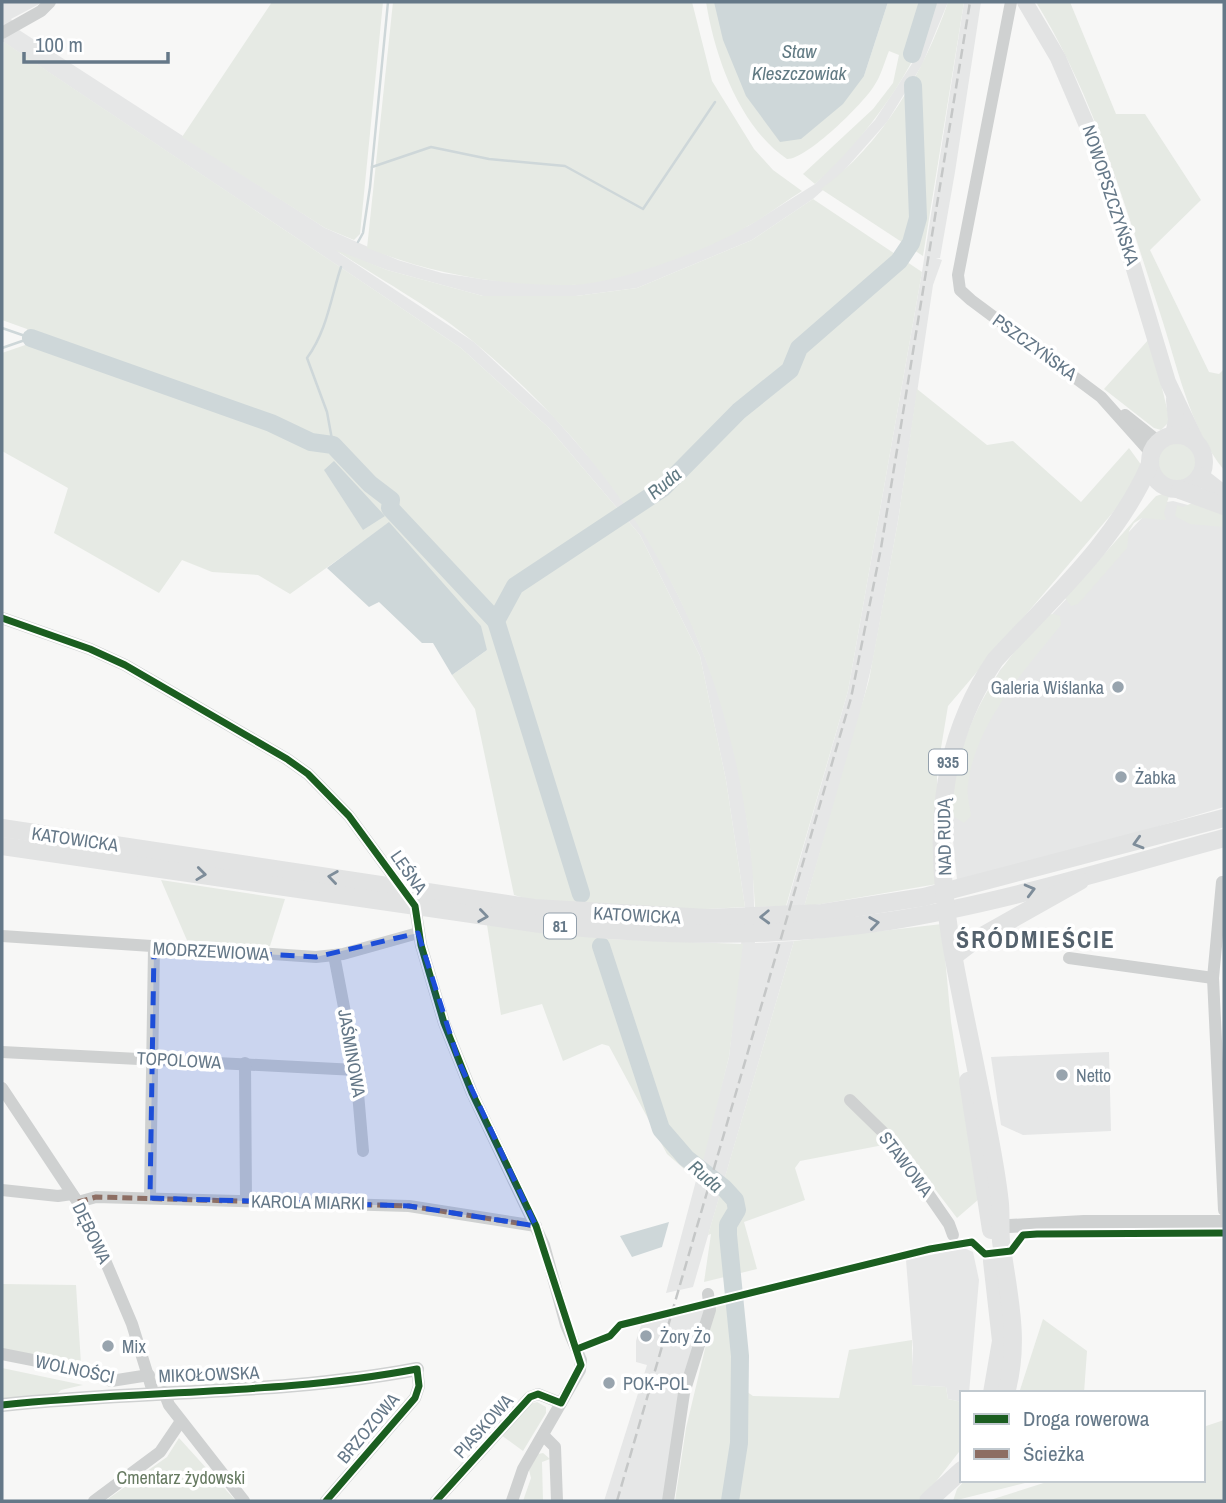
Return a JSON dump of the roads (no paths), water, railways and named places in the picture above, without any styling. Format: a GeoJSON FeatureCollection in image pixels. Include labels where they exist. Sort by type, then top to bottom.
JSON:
{"type":"FeatureCollection","features":[{"type":"Feature","properties":{"kind":"main road","name":"NOWOPSZCZYŃSKA"},"geometry":{"type":"LineString","coordinates":[[1029,8],[1081,107],[1100,156],[1174,398],[1199,447]]}},
{"type":"Feature","properties":{"kind":"main road","name":"NOWOPSZCZYŃSKA"},"geometry":{"type":"LineString","coordinates":[[1158,449],[1176,424],[1174,398]]}},
{"type":"Feature","properties":{"kind":"main road"},"geometry":{"type":"LineString","coordinates":[[1199,447],[1187,437],[1158,449],[1154,478],[1162,485],[1224,506]]}},
{"type":"Feature","properties":{"kind":"main road","name":"935"},"geometry":{"type":"LineString","coordinates":[[1199,447],[1204,461],[1200,476]]}},
{"type":"Feature","properties":{"kind":"main road","name":"NAD RUDĄ"},"geometry":{"type":"LineString","coordinates":[[1111,533],[1136,496],[1158,449]]}},
{"type":"Feature","properties":{"kind":"main road"},"geometry":{"type":"LineString","coordinates":[[1180,490],[1200,476],[1224,495]]}},
{"type":"Feature","properties":{"kind":"main road","name":"NAD RUDĄ"},"geometry":{"type":"LineString","coordinates":[[1006,1391],[1014,1352],[1014,1323],[970,1107],[966,1029],[942,870],[940,834],[946,769],[960,725],[981,681],[995,660],[1111,533],[1162,485]]}},
{"type":"Feature","properties":{"kind":"main road","name":"KATOWICKA"},"geometry":{"type":"LineString","coordinates":[[967,897],[1224,818]]}},
{"type":"Feature","properties":{"kind":"main road","name":"KATOWICKA"},"geometry":{"type":"LineString","coordinates":[[2,828],[534,908],[707,927]]}},
{"type":"Feature","properties":{"kind":"main road","name":"KATOWICKA"},"geometry":{"type":"LineString","coordinates":[[2,846],[609,932],[820,921],[926,906],[1091,874],[1224,838]]}},
{"type":"Feature","properties":{"kind":"main road"},"geometry":{"type":"LineString","coordinates":[[954,956],[975,940],[1061,894],[1091,874]]}},
{"type":"Feature","properties":{"kind":"main road","name":"NAD RUDĄ"},"geometry":{"type":"LineString","coordinates":[[992,1391],[1001,1341],[995,1227]]}},
{"type":"Feature","properties":{"kind":"main road"},"geometry":{"type":"LineString","coordinates":[[932,1497],[960,1459]]}},
{"type":"Feature","properties":{"kind":"main road"},"geometry":{"type":"LineString","coordinates":[[932,1497],[960,1472]]}},
{"type":"Feature","properties":{"kind":"street"},"geometry":{"type":"LineString","coordinates":[[2,33],[41,11],[50,2]]}},
{"type":"Feature","properties":{"kind":"street","name":"PSZCZYŃSKA"},"geometry":{"type":"LineString","coordinates":[[1011,2],[958,275],[959,286],[971,300],[1061,365],[1158,449]]}},
{"type":"Feature","properties":{"kind":"street","name":"LEŚNA"},"geometry":{"type":"LineString","coordinates":[[2,618],[90,649],[125,666],[287,759],[308,774],[349,816],[415,906],[418,933],[432,986],[459,1062],[536,1226],[581,1365],[523,1469],[512,1501]]}},
{"type":"Feature","properties":{"kind":"street"},"geometry":{"type":"LineString","coordinates":[[1222,882],[1217,973],[1224,1210]]}},
{"type":"Feature","properties":{"kind":"street","name":"MODRZEWIOWA"},"geometry":{"type":"LineString","coordinates":[[2,936],[316,957],[334,955],[418,933]]}},
{"type":"Feature","properties":{"kind":"street"},"geometry":{"type":"LineString","coordinates":[[150,1198],[154,948]]}},
{"type":"Feature","properties":{"kind":"street","name":"JAŚMINOWA"},"geometry":{"type":"LineString","coordinates":[[334,955],[356,1070],[363,1151]]}},
{"type":"Feature","properties":{"kind":"street"},"geometry":{"type":"LineString","coordinates":[[1069,958],[1217,973]]}},
{"type":"Feature","properties":{"kind":"street","name":"TOPOLOWA"},"geometry":{"type":"LineString","coordinates":[[2,1052],[356,1070]]}},
{"type":"Feature","properties":{"kind":"street"},"geometry":{"type":"LineString","coordinates":[[245,1063],[246,1201]]}},
{"type":"Feature","properties":{"kind":"street","name":"DĘBOWA"},"geometry":{"type":"LineString","coordinates":[[2,1088],[76,1198],[116,1283],[149,1376],[158,1392],[244,1501]]}},
{"type":"Feature","properties":{"kind":"street","name":"STAWOWA"},"geometry":{"type":"LineString","coordinates":[[850,1100],[891,1140],[950,1224],[953,1235]]}},
{"type":"Feature","properties":{"kind":"street","name":"KAROLA MIARKI"},"geometry":{"type":"LineString","coordinates":[[2,1190],[76,1198],[409,1206],[536,1226]]}},
{"type":"Feature","properties":{"kind":"street"},"geometry":{"type":"LineString","coordinates":[[995,1227],[1224,1222]]}},
{"type":"Feature","properties":{"kind":"street"},"geometry":{"type":"LineString","coordinates":[[668,1501],[684,1393],[710,1310],[708,1294]]}},
{"type":"Feature","properties":{"kind":"street","name":"WOLNOŚCI"},"geometry":{"type":"LineString","coordinates":[[2,1354],[88,1371],[112,1388],[149,1376]]}},
{"type":"Feature","properties":{"kind":"street","name":"MIKOŁOWSKA"},"geometry":{"type":"LineString","coordinates":[[2,1405],[112,1388],[158,1392],[312,1385],[418,1369]]}},
{"type":"Feature","properties":{"kind":"street","name":"BRZOZOWA"},"geometry":{"type":"LineString","coordinates":[[326,1501],[415,1398],[419,1386],[418,1369]]}},
{"type":"Feature","properties":{"kind":"street","name":"PIASKOWA"},"geometry":{"type":"LineString","coordinates":[[436,1501],[530,1397],[538,1394],[561,1403]]}},
{"type":"Feature","properties":{"kind":"street"},"geometry":{"type":"LineString","coordinates":[[94,1501],[160,1452],[181,1421]]}},
{"type":"Feature","properties":{"kind":"street"},"geometry":{"type":"LineString","coordinates":[[543,1435],[555,1447],[557,1501]]}},
{"type":"Feature","properties":{"kind":"water","name":"Staw Kleszczowiak"},"geometry":{"type":"Polygon","coordinates":[[[714,2],[888,2],[864,76],[843,104],[801,139],[780,142],[746,96],[723,40],[714,2]]]}},
{"type":"Feature","properties":{"kind":"water"},"geometry":{"type":"Polygon","coordinates":[[[334,461],[385,516],[363,530],[324,470],[334,461]]]}},
{"type":"Feature","properties":{"kind":"water"},"geometry":{"type":"Polygon","coordinates":[[[389,522],[481,626],[487,650],[452,675],[433,643],[422,643],[379,602],[369,607],[327,568],[389,522]]]}},
{"type":"Feature","properties":{"kind":"water"},"geometry":{"type":"Polygon","coordinates":[[[669,1222],[662,1247],[632,1257],[620,1236],[669,1222]]]}},
{"type":"Feature","properties":{"kind":"waterway"},"geometry":{"type":"LineString","coordinates":[[358,242],[363,233],[370,187],[388,2]]}},
{"type":"Feature","properties":{"kind":"waterway","name":"Ruda"},"geometry":{"type":"LineString","coordinates":[[912,54],[928,2]]}},
{"type":"Feature","properties":{"kind":"waterway","name":"Ruda"},"geometry":{"type":"LineString","coordinates":[[581,894],[496,621],[515,586],[663,488],[739,411],[790,370],[799,348],[899,261],[911,243],[918,218],[913,85]]}},
{"type":"Feature","properties":{"kind":"waterway"},"geometry":{"type":"LineString","coordinates":[[372,167],[431,147],[489,159],[565,166],[643,209],[715,102]]}},
{"type":"Feature","properties":{"kind":"waterway"},"geometry":{"type":"LineString","coordinates":[[333,445],[327,412],[307,358],[324,325],[341,267]]}},
{"type":"Feature","properties":{"kind":"waterway"},"geometry":{"type":"LineString","coordinates":[[2,328],[31,338]]}},
{"type":"Feature","properties":{"kind":"waterway"},"geometry":{"type":"LineString","coordinates":[[31,338],[271,423],[311,442],[333,445],[370,484],[391,500],[390,508],[496,621]]}},
{"type":"Feature","properties":{"kind":"waterway","name":"Ruda"},"geometry":{"type":"LineString","coordinates":[[2,348],[28,339]]}},
{"type":"Feature","properties":{"kind":"waterway","name":"Ruda"},"geometry":{"type":"LineString","coordinates":[[601,946],[661,1129],[686,1158],[735,1200],[737,1210],[728,1225],[728,1235],[740,1356],[739,1443],[730,1501]]}},
{"type":"Feature","properties":{"kind":"railway"},"geometry":{"type":"LineString","coordinates":[[617,1501],[851,698],[881,548],[970,2]]}},
{"type":"Feature","properties":{"kind":"place","name":"Galeria Wiślanka"},"geometry":{"type":"Point","coordinates":[1118,687]}},
{"type":"Feature","properties":{"kind":"place","name":"Żabka"},"geometry":{"type":"Point","coordinates":[1121,777]}},
{"type":"Feature","properties":{"kind":"place","name":"Netto"},"geometry":{"type":"Point","coordinates":[1062,1075]}},
{"type":"Feature","properties":{"kind":"place","name":"Żory Żo"},"geometry":{"type":"Point","coordinates":[646,1336]}},
{"type":"Feature","properties":{"kind":"place","name":"Mix"},"geometry":{"type":"Point","coordinates":[108,1346]}},
{"type":"Feature","properties":{"kind":"place","name":"POK-POL"},"geometry":{"type":"Point","coordinates":[609,1383]}},
{"type":"Feature","properties":{"kind":"district","name":"ŚRÓDMIEŚCIE"},"geometry":{"type":"Point","coordinates":[1036,939]}},
{"type":"Feature","properties":{"kind":"park label","name":"Cmentarz żydowski"},"geometry":{"type":"Point","coordinates":[181,1477]}}]}
